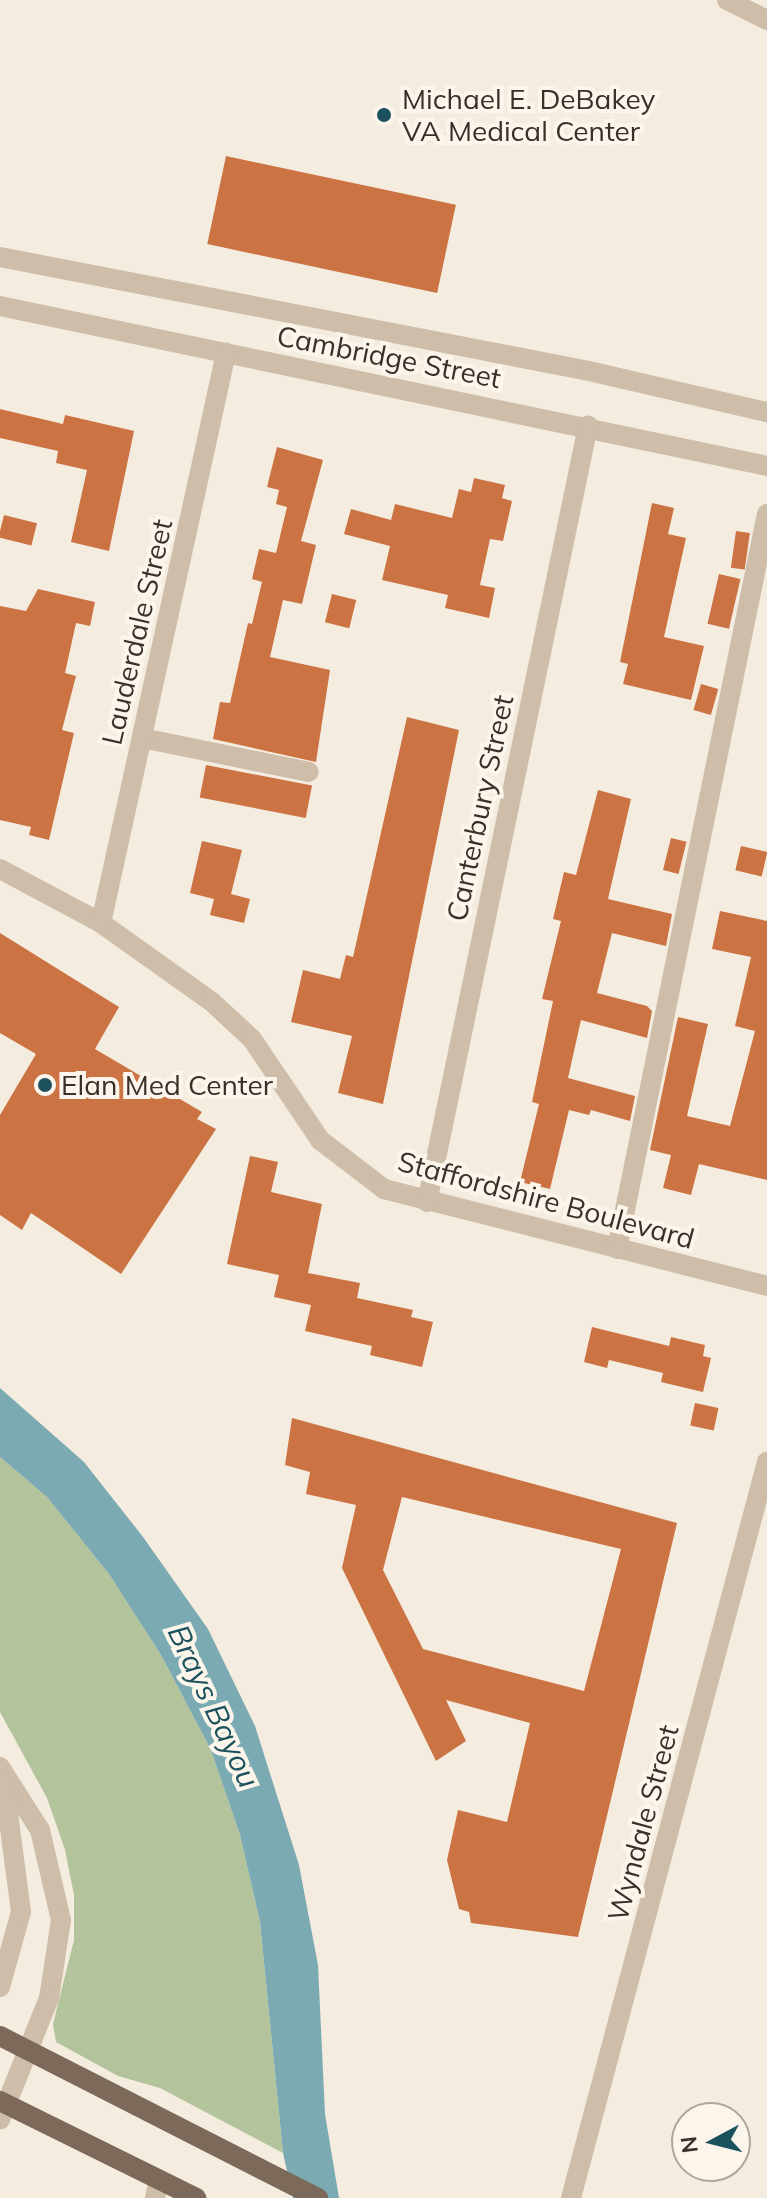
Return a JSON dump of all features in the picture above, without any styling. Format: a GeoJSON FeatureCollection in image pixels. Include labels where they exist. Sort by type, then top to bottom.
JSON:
{"type":"FeatureCollection","features":[{"type":"Feature","properties":{"kind":"main road"},"geometry":{"type":"LineString","coordinates":[[0,2036],[155,2118],[318,2198]]}},
{"type":"Feature","properties":{"kind":"main road"},"geometry":{"type":"LineString","coordinates":[[2,2109],[162,2188],[196,2198]]}},
{"type":"Feature","properties":{"kind":"street"},"geometry":{"type":"LineString","coordinates":[[727,0],[764,12]]}},
{"type":"Feature","properties":{"kind":"street","name":"Cambridge Street"},"geometry":{"type":"LineString","coordinates":[[0,257],[589,371],[767,412]]}},
{"type":"Feature","properties":{"kind":"street","name":"Cambridge Street"},"geometry":{"type":"LineString","coordinates":[[0,306],[588,426],[767,466]]}},
{"type":"Feature","properties":{"kind":"street","name":"Lauderdale Street"},"geometry":{"type":"LineString","coordinates":[[101,923],[226,353]]}},
{"type":"Feature","properties":{"kind":"street","name":"Canterbury Street"},"geometry":{"type":"LineString","coordinates":[[427,1202],[588,426]]}},
{"type":"Feature","properties":{"kind":"street"},"geometry":{"type":"LineString","coordinates":[[617,1249],[767,514]]}},
{"type":"Feature","properties":{"kind":"street"},"geometry":{"type":"LineString","coordinates":[[142,738],[309,772]]}},
{"type":"Feature","properties":{"kind":"street","name":"Staffordshire Boulevard"},"geometry":{"type":"LineString","coordinates":[[0,869],[101,923],[212,1002],[252,1039],[320,1140],[351,1167],[384,1189],[767,1286]]}},
{"type":"Feature","properties":{"kind":"street","name":"Wyndale Street"},"geometry":{"type":"LineString","coordinates":[[571,2198],[758,1530],[767,1462]]}},
{"type":"Feature","properties":{"kind":"street"},"geometry":{"type":"LineString","coordinates":[[0,1987],[21,1912],[1,1769]]}},
{"type":"Feature","properties":{"kind":"street"},"geometry":{"type":"LineString","coordinates":[[1,1769],[40,1830],[61,1920],[49,1998],[30,2050],[2,2109]]}},
{"type":"Feature","properties":{"kind":"green space"},"geometry":{"type":"Polygon","coordinates":[[[0,1457],[47,1497],[109,1574],[161,1655],[211,1750],[240,1835],[260,1922],[283,2153],[160,2088],[118,2076],[56,2042],[53,2024],[74,1940],[74,1895],[65,1850],[47,1798],[0,1712],[0,1457]]]}},
{"type":"Feature","properties":{"kind":"water","name":"Brays Bayou"},"geometry":{"type":"Polygon","coordinates":[[[0,1388],[84,1462],[143,1537],[208,1629],[255,1726],[299,1865],[318,1965],[325,2114],[339,2198],[293,2198],[283,2153],[260,1922],[240,1835],[211,1750],[161,1655],[109,1574],[47,1497],[0,1457],[0,1388]]]}},
{"type":"Feature","properties":{"kind":"building"},"geometry":{"type":"Polygon","coordinates":[[[226,156],[456,205],[437,293],[207,244],[226,156]]]}},
{"type":"Feature","properties":{"kind":"building"},"geometry":{"type":"Polygon","coordinates":[[[0,409],[63,424],[65,415],[134,431],[109,551],[71,542],[87,470],[56,463],[58,451],[0,438],[0,409]]]}},
{"type":"Feature","properties":{"kind":"building"},"geometry":{"type":"Polygon","coordinates":[[[277,447],[323,460],[301,541],[316,545],[302,604],[283,600],[270,657],[330,670],[316,762],[213,739],[220,702],[230,703],[248,623],[252,624],[262,582],[252,579],[259,549],[276,553],[287,507],[276,504],[279,490],[267,487],[277,447]]]}},
{"type":"Feature","properties":{"kind":"building"},"geometry":{"type":"Polygon","coordinates":[[[474,478],[505,485],[502,498],[512,501],[503,541],[490,539],[480,585],[495,588],[489,618],[445,608],[448,595],[382,580],[390,546],[344,534],[351,509],[391,520],[395,504],[452,518],[459,489],[471,492],[474,478]]]}},
{"type":"Feature","properties":{"kind":"building"},"geometry":{"type":"Polygon","coordinates":[[[652,503],[674,508],[668,534],[686,538],[664,637],[704,646],[691,700],[623,684],[628,664],[620,662],[652,503]]]}},
{"type":"Feature","properties":{"kind":"building"},"geometry":{"type":"Polygon","coordinates":[[[4,515],[37,523],[31,546],[0,538],[4,515]]]}},
{"type":"Feature","properties":{"kind":"building"},"geometry":{"type":"Polygon","coordinates":[[[736,531],[750,533],[745,570],[731,568],[736,531]]]}},
{"type":"Feature","properties":{"kind":"building"},"geometry":{"type":"Polygon","coordinates":[[[719,574],[740,579],[729,629],[708,624],[719,574]]]}},
{"type":"Feature","properties":{"kind":"building"},"geometry":{"type":"Polygon","coordinates":[[[38,589],[95,602],[90,626],[76,623],[65,673],[76,676],[62,730],[74,733],[49,840],[29,835],[31,827],[0,820],[0,606],[26,611],[38,589]]]}},
{"type":"Feature","properties":{"kind":"building"},"geometry":{"type":"Polygon","coordinates":[[[332,594],[356,600],[349,628],[325,622],[332,594]]]}},
{"type":"Feature","properties":{"kind":"building"},"geometry":{"type":"Polygon","coordinates":[[[701,684],[718,689],[711,715],[694,710],[701,684]]]}},
{"type":"Feature","properties":{"kind":"building"},"geometry":{"type":"Polygon","coordinates":[[[407,717],[459,730],[383,1104],[338,1093],[352,1036],[291,1022],[303,970],[340,979],[346,955],[353,957],[407,717]]]}},
{"type":"Feature","properties":{"kind":"building"},"geometry":{"type":"Polygon","coordinates":[[[206,765],[312,786],[306,818],[200,797],[206,765]]]}},
{"type":"Feature","properties":{"kind":"building"},"geometry":{"type":"Polygon","coordinates":[[[598,790],[631,799],[608,899],[672,914],[666,946],[612,933],[597,993],[647,1006],[652,1011],[647,1038],[581,1020],[568,1078],[635,1096],[630,1121],[591,1110],[589,1115],[569,1110],[550,1189],[520,1182],[539,1104],[532,1102],[553,1001],[542,999],[561,921],[553,919],[564,872],[576,875],[598,790]]]}},
{"type":"Feature","properties":{"kind":"building"},"geometry":{"type":"Polygon","coordinates":[[[671,838],[687,842],[679,874],[663,870],[671,838]]]}},
{"type":"Feature","properties":{"kind":"building"},"geometry":{"type":"Polygon","coordinates":[[[202,841],[242,850],[231,894],[250,899],[244,923],[210,915],[214,899],[190,893],[202,841]]]}},
{"type":"Feature","properties":{"kind":"building"},"geometry":{"type":"Polygon","coordinates":[[[741,846],[767,852],[762,876],[735,870],[741,846]]]}},
{"type":"Feature","properties":{"kind":"building"},"geometry":{"type":"Polygon","coordinates":[[[720,911],[767,921],[767,1180],[699,1164],[691,1195],[663,1188],[671,1155],[650,1150],[678,1017],[708,1024],[687,1116],[730,1126],[755,1031],[735,1026],[751,957],[712,949],[720,911]]]}},
{"type":"Feature","properties":{"kind":"building"},"geometry":{"type":"Polygon","coordinates":[[[0,933],[119,1007],[95,1049],[202,1112],[197,1119],[216,1129],[121,1274],[31,1213],[22,1230],[0,1215],[0,1115],[36,1054],[0,1033],[0,933]]]}},
{"type":"Feature","properties":{"kind":"building"},"geometry":{"type":"Polygon","coordinates":[[[250,1156],[278,1162],[271,1192],[322,1204],[308,1273],[360,1283],[357,1298],[413,1310],[411,1317],[433,1322],[422,1367],[370,1355],[372,1346],[305,1331],[311,1305],[274,1297],[279,1275],[227,1264],[250,1156]]]}},
{"type":"Feature","properties":{"kind":"building"},"geometry":{"type":"Polygon","coordinates":[[[592,1327],[669,1346],[671,1337],[705,1345],[703,1356],[711,1358],[703,1392],[661,1382],[663,1373],[609,1360],[607,1368],[584,1362],[592,1327]]]}},
{"type":"Feature","properties":{"kind":"building"},"geometry":{"type":"Polygon","coordinates":[[[695,1403],[718,1408],[714,1430],[690,1425],[695,1403]]]}},
{"type":"Feature","properties":{"kind":"building"},"geometry":{"type":"Polygon","coordinates":[[[292,1418],[677,1523],[578,1937],[471,1923],[469,1912],[459,1909],[447,1860],[458,1810],[507,1822],[530,1723],[446,1700],[466,1741],[436,1761],[342,1568],[356,1505],[306,1494],[310,1472],[285,1465],[292,1418]],[[402,1497],[383,1570],[423,1649],[584,1691],[621,1549],[402,1497]]]}},
{"type":"Feature","properties":{"kind":"place","name":"Michael E. DeBakey VA Medical Center"},"geometry":{"type":"Point","coordinates":[384,115]}},
{"type":"Feature","properties":{"kind":"place","name":"Elan Med Center"},"geometry":{"type":"Point","coordinates":[45,1085]}}]}
